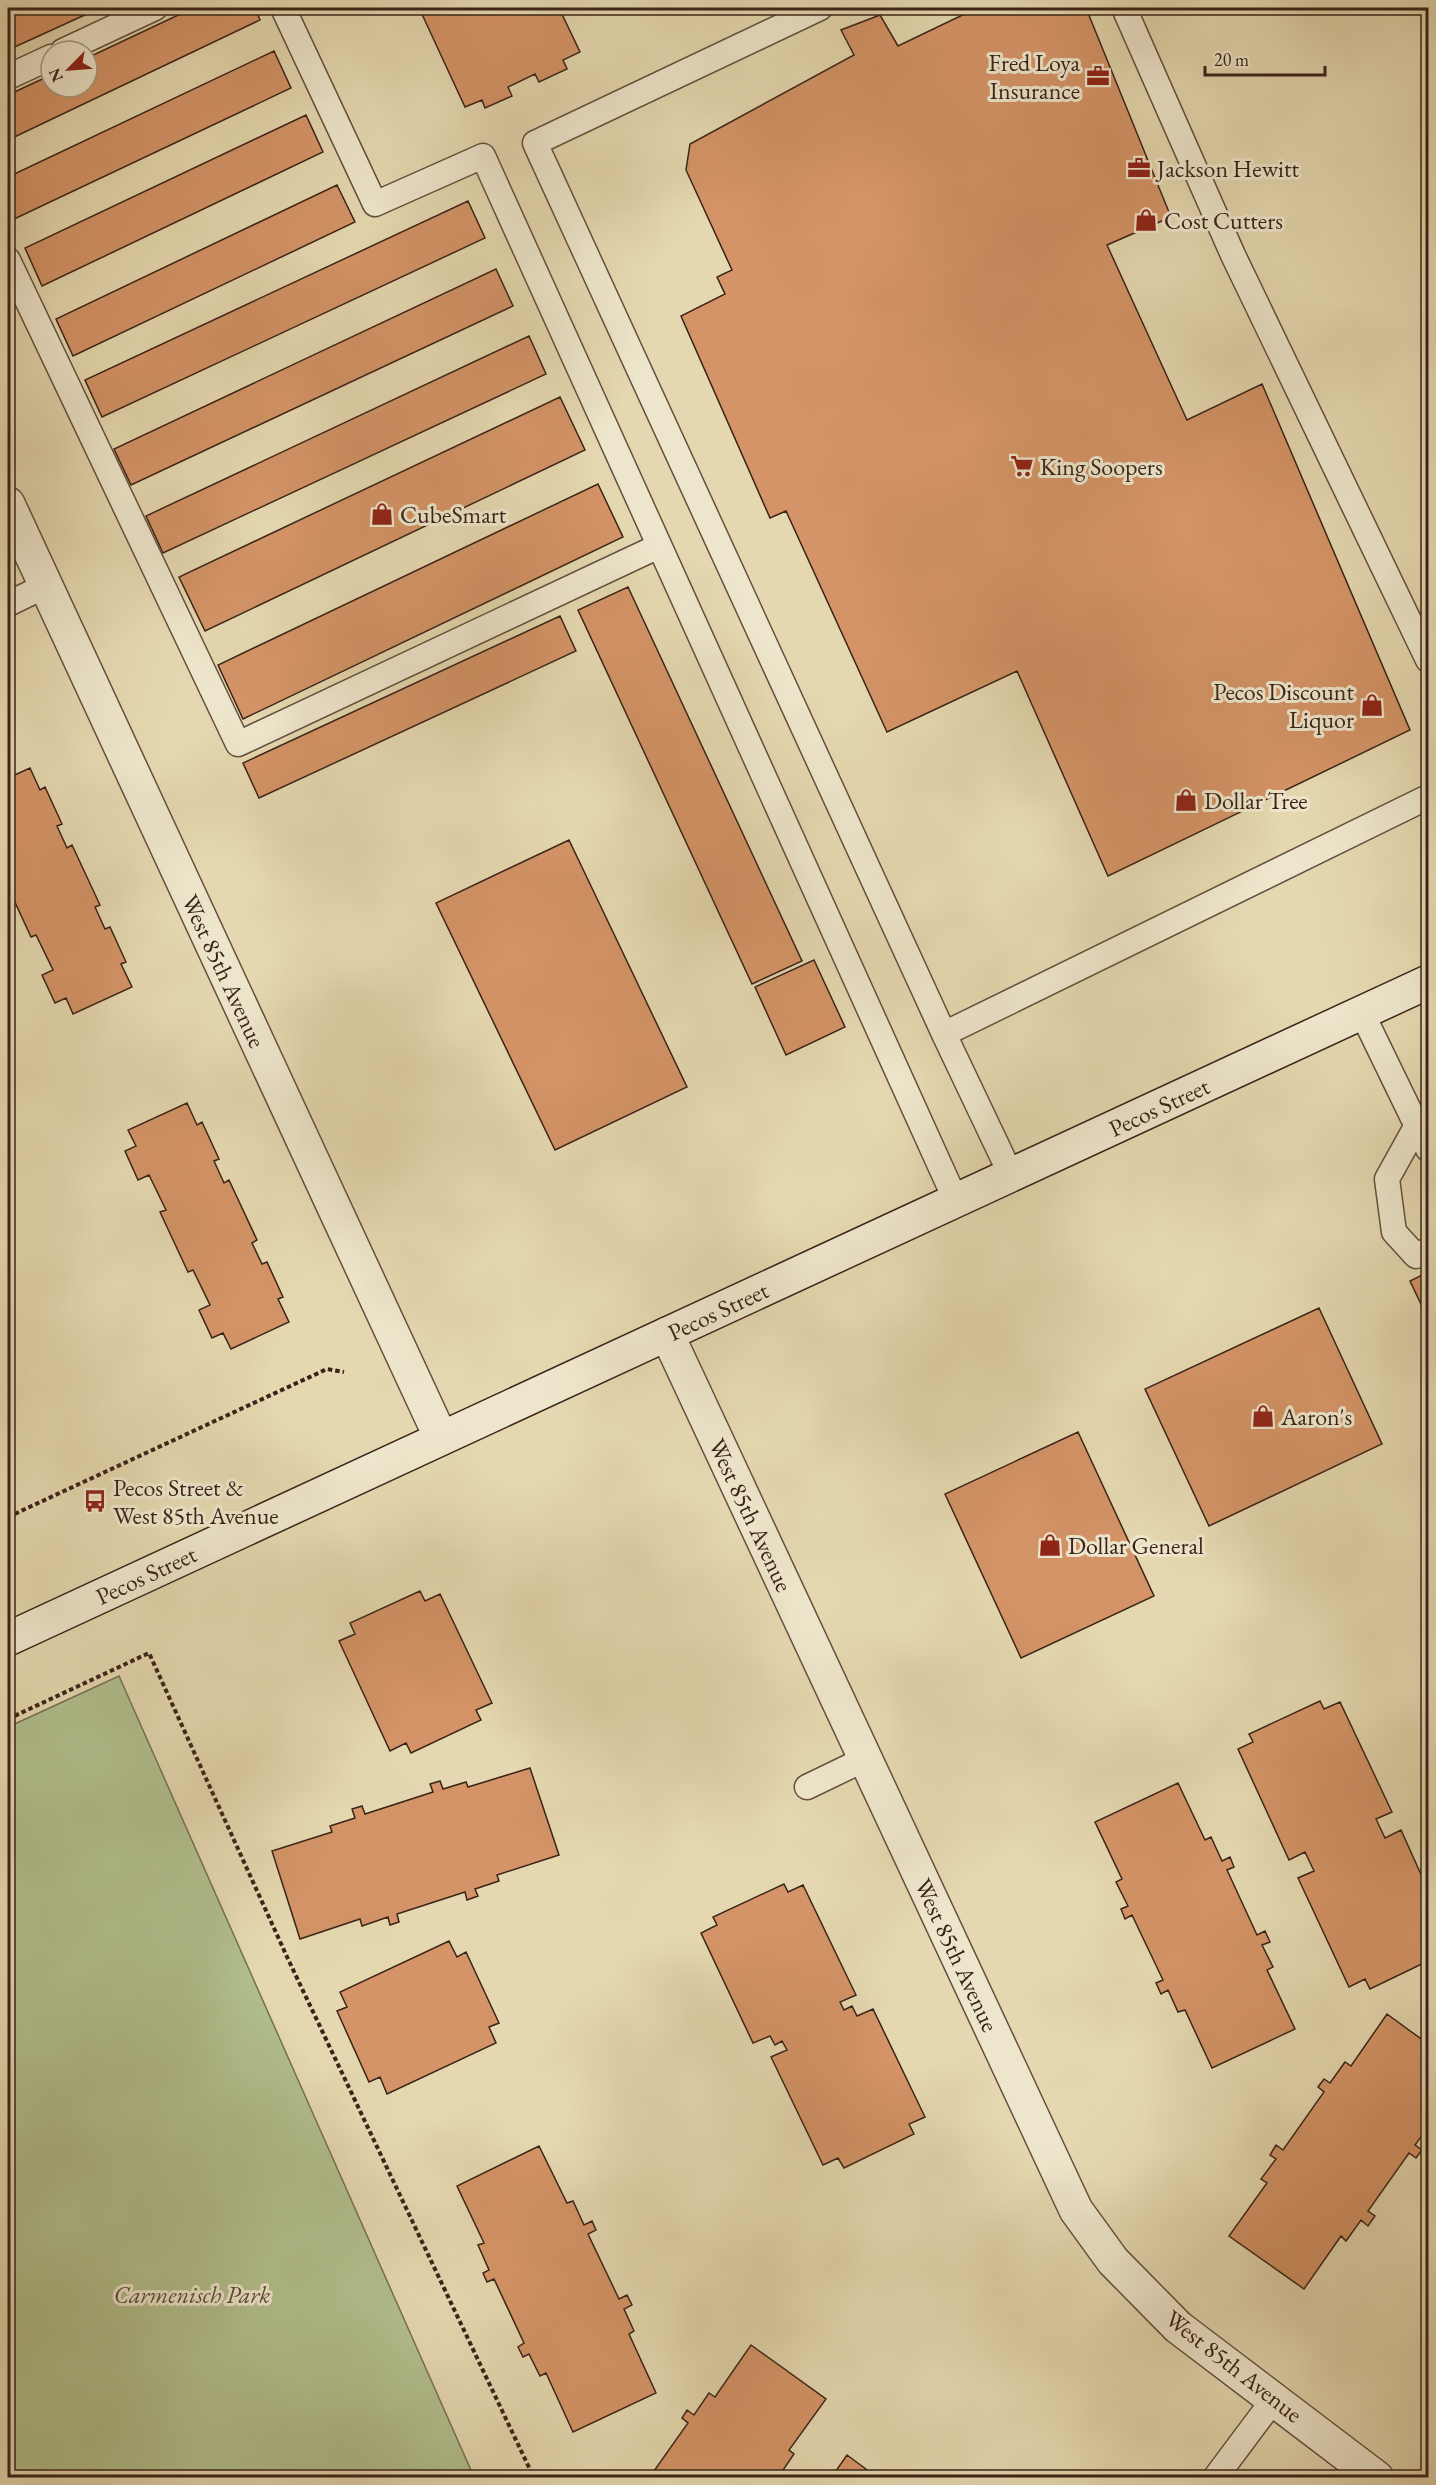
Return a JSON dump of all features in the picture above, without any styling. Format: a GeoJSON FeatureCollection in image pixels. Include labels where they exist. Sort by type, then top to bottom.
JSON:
{"type":"FeatureCollection","features":[{"type":"Feature","properties":{"kind":"street","name":"West 85th Avenue"},"geometry":{"type":"LineString","coordinates":[[8,504],[441,1438]]}},
{"type":"Feature","properties":{"kind":"street","name":"Pecos Street"},"geometry":{"type":"LineString","coordinates":[[8,1639],[1428,982]]}},
{"type":"Feature","properties":{"kind":"street","name":"West 85th Avenue"},"geometry":{"type":"LineString","coordinates":[[667,1334],[1076,2210],[1113,2260],[1178,2327],[1377,2478]]}},
{"type":"Feature","properties":{"kind":"lane"},"geometry":{"type":"LineString","coordinates":[[89,39],[155,8]]}},
{"type":"Feature","properties":{"kind":"lane"},"geometry":{"type":"LineString","coordinates":[[283,8],[375,204],[483,156],[956,1201]]}},
{"type":"Feature","properties":{"kind":"lane"},"geometry":{"type":"LineString","coordinates":[[820,8],[535,143],[1011,1175]]}},
{"type":"Feature","properties":{"kind":"lane"},"geometry":{"type":"LineString","coordinates":[[1124,8],[1233,255],[1428,660]]}},
{"type":"Feature","properties":{"kind":"lane"},"geometry":{"type":"LineString","coordinates":[[8,77],[39,63]]}},
{"type":"Feature","properties":{"kind":"lane"},"geometry":{"type":"LineString","coordinates":[[8,260],[238,744],[660,546]]}},
{"type":"Feature","properties":{"kind":"lane"},"geometry":{"type":"LineString","coordinates":[[8,604],[45,586]]}},
{"type":"Feature","properties":{"kind":"lane"},"geometry":{"type":"LineString","coordinates":[[944,1034],[1428,797]]}},
{"type":"Feature","properties":{"kind":"lane"},"geometry":{"type":"LineString","coordinates":[[1362,1013],[1428,1149]]}},
{"type":"Feature","properties":{"kind":"lane"},"geometry":{"type":"LineString","coordinates":[[1417,1125],[1388,1179],[1394,1232],[1416,1256],[1428,1250]]}},
{"type":"Feature","properties":{"kind":"lane"},"geometry":{"type":"LineString","coordinates":[[807,1787],[865,1759]]}},
{"type":"Feature","properties":{"kind":"lane"},"geometry":{"type":"LineString","coordinates":[[1215,2478],[1274,2398]]}},
{"type":"Feature","properties":{"kind":"path"},"geometry":{"type":"LineString","coordinates":[[8,1517],[327,1369],[344,1372]]}},
{"type":"Feature","properties":{"kind":"path"},"geometry":{"type":"LineString","coordinates":[[8,1719],[149,1653],[288,1959],[534,2478]]}},
{"type":"Feature","properties":{"kind":"green space","name":"Carmenisch Park"},"geometry":{"type":"Polygon","coordinates":[[[119,1676],[474,2477],[8,2477],[8,1727],[119,1676]]]}},
{"type":"Feature","properties":{"kind":"building"},"geometry":{"type":"Polygon","coordinates":[[[8,8],[100,8],[8,50],[8,8]]]}},
{"type":"Feature","properties":{"kind":"building"},"geometry":{"type":"Polygon","coordinates":[[[193,8],[255,8],[260,20],[99,97],[99,52],[193,8]]]}},
{"type":"Feature","properties":{"kind":"building"},"geometry":{"type":"Polygon","coordinates":[[[425,8],[559,8],[580,52],[563,60],[567,69],[539,82],[535,74],[508,87],[512,96],[485,108],[482,100],[465,107],[420,10],[425,8]]]}},
{"type":"Feature","properties":{"kind":"building","name":"King Soopers"},"geometry":{"type":"Polygon","coordinates":[[[977,8],[1086,8],[1171,217],[1107,245],[1187,420],[1262,384],[1410,730],[1108,876],[1017,671],[887,732],[786,511],[770,518],[681,316],[725,294],[717,277],[732,270],[686,170],[690,144],[854,55],[841,30],[880,15],[898,46],[977,8]]]}},
{"type":"Feature","properties":{"kind":"building"},"geometry":{"type":"Polygon","coordinates":[[[274,51],[291,88],[10,221],[8,177],[274,51]]]}},
{"type":"Feature","properties":{"kind":"building"},"geometry":{"type":"Polygon","coordinates":[[[39,81],[39,99],[94,99],[8,140],[8,95],[39,81]]]}},
{"type":"Feature","properties":{"kind":"building"},"geometry":{"type":"Polygon","coordinates":[[[306,115],[323,152],[42,286],[25,248],[306,115]]]}},
{"type":"Feature","properties":{"kind":"building"},"geometry":{"type":"Polygon","coordinates":[[[337,185],[355,222],[73,356],[56,319],[337,185]]]}},
{"type":"Feature","properties":{"kind":"building"},"geometry":{"type":"Polygon","coordinates":[[[468,201],[485,238],[102,417],[85,380],[468,201]]]}},
{"type":"Feature","properties":{"kind":"building"},"geometry":{"type":"Polygon","coordinates":[[[496,269],[513,306],[131,485],[114,449],[496,269]]]}},
{"type":"Feature","properties":{"kind":"building","name":"CubeSmart"},"geometry":{"type":"Polygon","coordinates":[[[529,336],[546,374],[163,553],[146,516],[529,336]]]}},
{"type":"Feature","properties":{"kind":"building","name":"CubeSmart"},"geometry":{"type":"Polygon","coordinates":[[[560,397],[585,450],[205,631],[179,577],[560,397]]]}},
{"type":"Feature","properties":{"kind":"building","name":"CubeSmart"},"geometry":{"type":"Polygon","coordinates":[[[598,484],[623,537],[243,719],[218,665],[598,484]]]}},
{"type":"Feature","properties":{"kind":"building"},"geometry":{"type":"Polygon","coordinates":[[[628,587],[802,961],[752,984],[578,610],[628,587]]]}},
{"type":"Feature","properties":{"kind":"building"},"geometry":{"type":"Polygon","coordinates":[[[560,616],[576,651],[259,798],[243,763],[560,616]]]}},
{"type":"Feature","properties":{"kind":"building"},"geometry":{"type":"Polygon","coordinates":[[[30,768],[40,790],[45,787],[62,824],[57,826],[67,848],[72,845],[100,905],[95,907],[105,929],[110,927],[126,962],[121,964],[132,987],[73,1014],[66,998],[55,1003],[42,975],[53,970],[36,935],[31,937],[8,887],[8,778],[30,768]]]}},
{"type":"Feature","properties":{"kind":"building"},"geometry":{"type":"Polygon","coordinates":[[[569,840],[687,1087],[555,1150],[436,903],[569,840]]]}},
{"type":"Feature","properties":{"kind":"building"},"geometry":{"type":"Polygon","coordinates":[[[814,960],[845,1027],[786,1055],[755,987],[814,960]]]}},
{"type":"Feature","properties":{"kind":"building"},"geometry":{"type":"Polygon","coordinates":[[[187,1103],[197,1125],[202,1122],[219,1159],[214,1161],[224,1183],[229,1180],[257,1240],[252,1243],[262,1264],[267,1262],[283,1297],[278,1299],[289,1322],[231,1349],[223,1333],[212,1338],[199,1310],[210,1305],[193,1270],[188,1272],[160,1212],[166,1210],[149,1175],[138,1180],[125,1151],[136,1146],[128,1130],[187,1103]]]}},
{"type":"Feature","properties":{"kind":"building"},"geometry":{"type":"Polygon","coordinates":[[[1428,1272],[1428,1319],[1410,1281],[1428,1272]]]}},
{"type":"Feature","properties":{"kind":"building","name":"Aaron's"},"geometry":{"type":"Polygon","coordinates":[[[1319,1308],[1382,1444],[1209,1526],[1145,1389],[1319,1308]]]}},
{"type":"Feature","properties":{"kind":"building","name":"Dollar General"},"geometry":{"type":"Polygon","coordinates":[[[1078,1432],[1154,1596],[1021,1658],[945,1494],[1078,1432]]]}},
{"type":"Feature","properties":{"kind":"building"},"geometry":{"type":"Polygon","coordinates":[[[420,1591],[425,1601],[440,1594],[492,1703],[476,1710],[481,1720],[411,1753],[406,1743],[390,1751],[339,1641],[355,1634],[350,1623],[420,1591]]]}},
{"type":"Feature","properties":{"kind":"building"},"geometry":{"type":"Polygon","coordinates":[[[1320,1701],[1324,1709],[1340,1702],[1392,1812],[1376,1819],[1385,1838],[1401,1830],[1428,1890],[1428,1961],[1370,1989],[1365,1979],[1349,1987],[1298,1878],[1314,1871],[1305,1852],[1289,1860],[1238,1749],[1253,1742],[1249,1734],[1320,1701]]]}},
{"type":"Feature","properties":{"kind":"building"},"geometry":{"type":"Polygon","coordinates":[[[530,1768],[559,1855],[497,1875],[499,1881],[475,1889],[478,1896],[467,1900],[465,1892],[397,1914],[399,1922],[390,1925],[388,1917],[362,1926],[360,1919],[300,1939],[272,1851],[332,1832],[330,1826],[355,1818],[352,1809],[362,1806],[365,1814],[433,1792],[430,1784],[440,1781],[443,1789],[466,1782],[468,1787],[530,1768]]]}},
{"type":"Feature","properties":{"kind":"building"},"geometry":{"type":"Polygon","coordinates":[[[1178,1783],[1205,1840],[1211,1837],[1222,1861],[1230,1857],[1234,1867],[1227,1870],[1257,1935],[1265,1931],[1270,1942],[1262,1945],[1273,1967],[1267,1970],[1295,2029],[1212,2068],[1185,2010],[1178,2012],[1168,1990],[1161,1994],[1156,1983],[1163,1980],[1132,1915],[1125,1919],[1121,1909],[1128,1906],[1116,1882],[1122,1879],[1095,1822],[1178,1783]]]}},
{"type":"Feature","properties":{"kind":"building"},"geometry":{"type":"Polygon","coordinates":[[[784,1884],[788,1892],[803,1885],[856,1995],[840,2002],[844,2010],[852,2006],[857,2016],[873,2009],[925,2117],[909,2124],[914,2134],[844,2168],[838,2158],[823,2165],[771,2057],[787,2050],[782,2041],[775,2045],[770,2036],[753,2043],[701,1933],[717,1925],[713,1917],[784,1884]]]}},
{"type":"Feature","properties":{"kind":"building"},"geometry":{"type":"Polygon","coordinates":[[[449,1941],[457,1957],[466,1952],[499,2023],[489,2027],[496,2043],[387,2094],[380,2077],[369,2082],[337,2011],[347,2007],[340,1992],[449,1941]]]}},
{"type":"Feature","properties":{"kind":"building"},"geometry":{"type":"Polygon","coordinates":[[[1387,2014],[1428,2044],[1428,2115],[1425,2119],[1428,2127],[1415,2145],[1422,2150],[1416,2158],[1409,2153],[1368,2211],[1375,2216],[1368,2226],[1361,2220],[1346,2241],[1341,2236],[1304,2289],[1229,2236],[1267,2183],[1261,2179],[1276,2159],[1270,2155],[1276,2145],[1283,2150],[1324,2092],[1318,2087],[1324,2079],[1330,2083],[1345,2062],[1351,2066],[1387,2014]]]}},
{"type":"Feature","properties":{"kind":"building"},"geometry":{"type":"Polygon","coordinates":[[[539,2146],[567,2203],[573,2201],[584,2225],[592,2221],[596,2230],[588,2234],[619,2299],[627,2295],[632,2305],[624,2309],[634,2331],[629,2334],[656,2393],[573,2432],[546,2373],[540,2376],[529,2354],[523,2357],[518,2347],[524,2343],[494,2279],[487,2282],[483,2273],[489,2270],[478,2245],[484,2243],[457,2186],[539,2146]]]}},
{"type":"Feature","properties":{"kind":"building"},"geometry":{"type":"Polygon","coordinates":[[[751,2345],[826,2399],[789,2450],[794,2454],[779,2476],[781,2478],[649,2478],[688,2423],[682,2418],[687,2410],[694,2415],[709,2393],[715,2397],[751,2345]]]}},
{"type":"Feature","properties":{"kind":"building"},"geometry":{"type":"Polygon","coordinates":[[[847,2455],[878,2478],[831,2478],[847,2455]]]}},
{"type":"Feature","properties":{"kind":"place","name":"Fred Loya Insurance"},"geometry":{"type":"Point","coordinates":[1098,76]}},
{"type":"Feature","properties":{"kind":"place","name":"Jackson Hewitt"},"geometry":{"type":"Point","coordinates":[1139,168]}},
{"type":"Feature","properties":{"kind":"place","name":"Cost Cutters"},"geometry":{"type":"Point","coordinates":[1146,220]}},
{"type":"Feature","properties":{"kind":"place","name":"King Soopers"},"geometry":{"type":"Point","coordinates":[1022,466]}},
{"type":"Feature","properties":{"kind":"place","name":"CubeSmart"},"geometry":{"type":"Point","coordinates":[382,514]}},
{"type":"Feature","properties":{"kind":"place","name":"Pecos Discount Liquor"},"geometry":{"type":"Point","coordinates":[1372,705]}},
{"type":"Feature","properties":{"kind":"place","name":"Dollar Tree"},"geometry":{"type":"Point","coordinates":[1186,800]}},
{"type":"Feature","properties":{"kind":"place","name":"Aaron's"},"geometry":{"type":"Point","coordinates":[1263,1416]}},
{"type":"Feature","properties":{"kind":"place","name":"Pecos Street & West 85th Avenue"},"geometry":{"type":"Point","coordinates":[95,1501]}},
{"type":"Feature","properties":{"kind":"place","name":"Dollar General"},"geometry":{"type":"Point","coordinates":[1050,1545]}}]}
